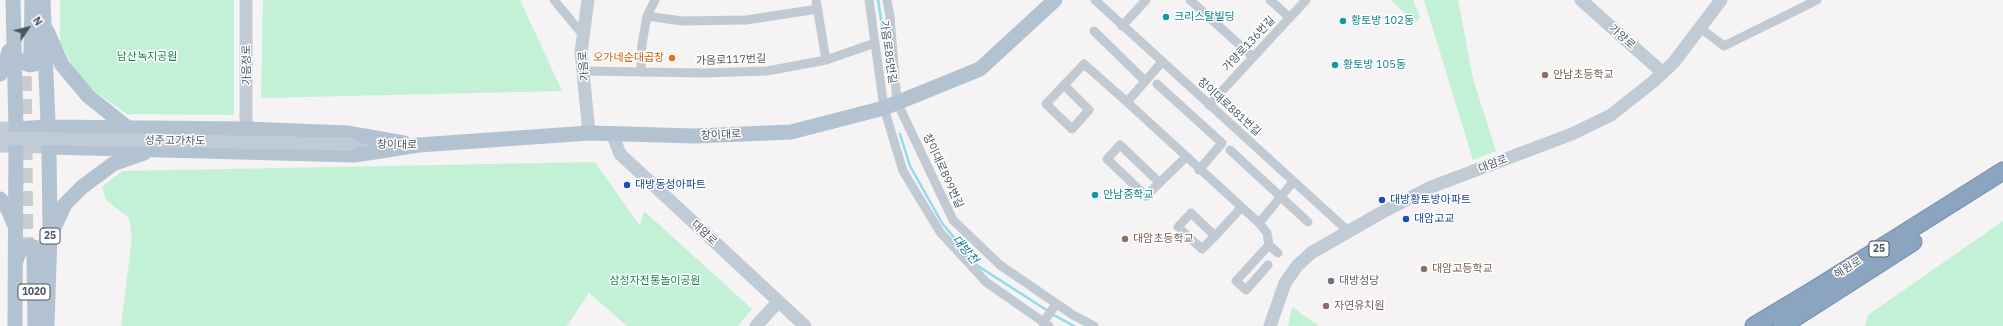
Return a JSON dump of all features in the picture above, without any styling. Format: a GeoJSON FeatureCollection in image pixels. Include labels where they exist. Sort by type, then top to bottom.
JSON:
{"type":"FeatureCollection","features":[{"type":"Feature","properties":{"kind":"highway","name":"해원로"},"geometry":{"type":"LineString","coordinates":[[1756,324],[1821,286],[2003,171]]}},
{"type":"Feature","properties":{"kind":"highway","name":"해원로"},"geometry":{"type":"LineString","coordinates":[[1782,326],[2003,183]]}},
{"type":"Feature","properties":{"kind":"main road"},"geometry":{"type":"LineString","coordinates":[[0,74],[5,65],[13,32],[13,0]]}},
{"type":"Feature","properties":{"kind":"main road"},"geometry":{"type":"LineString","coordinates":[[24,0],[28,50],[47,127],[49,147],[355,155],[419,145]]}},
{"type":"Feature","properties":{"kind":"main road"},"geometry":{"type":"LineString","coordinates":[[16,230],[16,128],[28,50],[32,0]]}},
{"type":"Feature","properties":{"kind":"main road"},"geometry":{"type":"LineString","coordinates":[[43,0],[43,21],[62,65],[88,96],[128,128]]}},
{"type":"Feature","properties":{"kind":"main road","name":"창이대로"},"geometry":{"type":"LineString","coordinates":[[419,145],[589,133],[695,136],[791,132],[890,105],[980,69],[1055,0]]}},
{"type":"Feature","properties":{"kind":"main road"},"geometry":{"type":"LineString","coordinates":[[28,50],[43,21]]}},
{"type":"Feature","properties":{"kind":"main road"},"geometry":{"type":"LineString","coordinates":[[13,32],[28,50]]}},
{"type":"Feature","properties":{"kind":"main road"},"geometry":{"type":"LineString","coordinates":[[16,128],[246,129],[347,133],[419,145]]}},
{"type":"Feature","properties":{"kind":"main road","name":"25"},"geometry":{"type":"LineString","coordinates":[[47,326],[50,234],[49,147]]}},
{"type":"Feature","properties":{"kind":"main road"},"geometry":{"type":"LineString","coordinates":[[50,234],[65,204],[82,187],[113,164],[158,150]]}},
{"type":"Feature","properties":{"kind":"main road"},"geometry":{"type":"LineString","coordinates":[[0,199],[8,209],[25,259],[15,326]]}},
{"type":"Feature","properties":{"kind":"main road"},"geometry":{"type":"LineString","coordinates":[[26,326],[25,259],[23,249],[30,246],[43,250],[48,262]]}},
{"type":"Feature","properties":{"kind":"main road","name":"1020"},"geometry":{"type":"LineString","coordinates":[[25,259],[34,326]]}},
{"type":"Feature","properties":{"kind":"street","name":"가음정로"},"geometry":{"type":"LineString","coordinates":[[246,0],[246,129]]}},
{"type":"Feature","properties":{"kind":"street"},"geometry":{"type":"LineString","coordinates":[[554,0],[583,35]]}},
{"type":"Feature","properties":{"kind":"street","name":"가음로"},"geometry":{"type":"LineString","coordinates":[[588,0],[581,52],[589,133]]}},
{"type":"Feature","properties":{"kind":"street"},"geometry":{"type":"LineString","coordinates":[[641,72],[642,44],[647,16],[655,0]]}},
{"type":"Feature","properties":{"kind":"street","name":"가음로85번길"},"geometry":{"type":"LineString","coordinates":[[869,0],[875,43],[890,105]]}},
{"type":"Feature","properties":{"kind":"street"},"geometry":{"type":"LineString","coordinates":[[887,0],[890,17],[890,105],[903,171],[940,232],[986,282],[1046,324],[1056,304]]}},
{"type":"Feature","properties":{"kind":"street","name":"창이대로881번길"},"geometry":{"type":"LineString","coordinates":[[1095,0],[1348,231]]}},
{"type":"Feature","properties":{"kind":"street"},"geometry":{"type":"LineString","coordinates":[[1122,26],[1146,0]]}},
{"type":"Feature","properties":{"kind":"street"},"geometry":{"type":"LineString","coordinates":[[1190,0],[1254,57]]}},
{"type":"Feature","properties":{"kind":"street"},"geometry":{"type":"LineString","coordinates":[[1270,0],[1290,18]]}},
{"type":"Feature","properties":{"kind":"street","name":"가양로136번길"},"geometry":{"type":"LineString","coordinates":[[1209,105],[1306,0]]}},
{"type":"Feature","properties":{"kind":"street","name":"가양로"},"geometry":{"type":"LineString","coordinates":[[1580,0],[1663,73]]}},
{"type":"Feature","properties":{"kind":"street","name":"대암로"},"geometry":{"type":"LineString","coordinates":[[1270,326],[1285,283],[1297,266],[1311,253],[1348,231],[1431,187],[1572,134],[1604,118],[1631,100],[1674,62],[1721,0]]}},
{"type":"Feature","properties":{"kind":"street"},"geometry":{"type":"LineString","coordinates":[[1700,28],[1724,46],[1817,0]]}},
{"type":"Feature","properties":{"kind":"street"},"geometry":{"type":"LineString","coordinates":[[647,16],[682,21],[746,20],[817,5],[826,60]]}},
{"type":"Feature","properties":{"kind":"street"},"geometry":{"type":"LineString","coordinates":[[1094,31],[1145,81]]}},
{"type":"Feature","properties":{"kind":"street","name":"가음로117번길"},"geometry":{"type":"LineString","coordinates":[[584,71],[704,73],[767,71],[826,60],[875,43]]}},
{"type":"Feature","properties":{"kind":"street"},"geometry":{"type":"LineString","coordinates":[[1127,102],[1162,62]]}},
{"type":"Feature","properties":{"kind":"street"},"geometry":{"type":"LineString","coordinates":[[1064,85],[1089,110],[1072,129],[1046,104],[1064,85],[1084,64],[1259,223],[1267,233],[1269,245],[1278,253]]}},
{"type":"Feature","properties":{"kind":"street"},"geometry":{"type":"LineString","coordinates":[[1157,84],[1222,143],[1199,170]]}},
{"type":"Feature","properties":{"kind":"street","name":"창이대로899번길"},"geometry":{"type":"LineString","coordinates":[[890,105],[953,220],[1000,265],[1056,304],[1094,326]]}},
{"type":"Feature","properties":{"kind":"street"},"geometry":{"type":"LineString","coordinates":[[0,128],[16,128]]}},
{"type":"Feature","properties":{"kind":"street","name":"대암로"},"geometry":{"type":"LineString","coordinates":[[612,133],[620,154],[804,326]]}},
{"type":"Feature","properties":{"kind":"street","name":"성주고가차도"},"geometry":{"type":"LineString","coordinates":[[0,138],[350,144]]}},
{"type":"Feature","properties":{"kind":"street","name":"창이대로"},"geometry":{"type":"LineString","coordinates":[[350,144],[419,145]]}},
{"type":"Feature","properties":{"kind":"street"},"geometry":{"type":"LineString","coordinates":[[1160,183],[1120,145],[1107,159],[1146,196],[1160,183],[1186,157]]}},
{"type":"Feature","properties":{"kind":"street"},"geometry":{"type":"LineString","coordinates":[[0,146],[49,147]]}},
{"type":"Feature","properties":{"kind":"street"},"geometry":{"type":"LineString","coordinates":[[1230,150],[1308,222]]}},
{"type":"Feature","properties":{"kind":"street"},"geometry":{"type":"LineString","coordinates":[[1259,223],[1294,182]]}},
{"type":"Feature","properties":{"kind":"street"},"geometry":{"type":"LineString","coordinates":[[1215,236],[1241,208]]}},
{"type":"Feature","properties":{"kind":"street"},"geometry":{"type":"LineString","coordinates":[[940,232],[953,220]]}},
{"type":"Feature","properties":{"kind":"street"},"geometry":{"type":"LineString","coordinates":[[1268,265],[1246,290],[1236,281],[1269,245]]}},
{"type":"Feature","properties":{"kind":"street"},"geometry":{"type":"LineString","coordinates":[[756,326],[778,302]]}},
{"type":"Feature","properties":{"kind":"green space","name":"남산녹지공원"},"geometry":{"type":"Polygon","coordinates":[[[60,0],[234,0],[234,115],[127,114],[80,81],[60,42],[60,0]]]}},
{"type":"Feature","properties":{"kind":"green space"},"geometry":{"type":"Polygon","coordinates":[[[263,0],[520,0],[562,91],[261,98],[263,0]]]}},
{"type":"Feature","properties":{"kind":"green space"},"geometry":{"type":"Polygon","coordinates":[[[1391,0],[1413,0],[1420,17],[1415,23],[1391,0]]]}},
{"type":"Feature","properties":{"kind":"green space"},"geometry":{"type":"Polygon","coordinates":[[[1424,0],[1458,0],[1473,79],[1496,151],[1473,160],[1424,0]]]}},
{"type":"Feature","properties":{"kind":"green space","name":"삼정자전통놀이공원"},"geometry":{"type":"Polygon","coordinates":[[[595,162],[640,226],[644,211],[752,309],[738,326],[627,326],[589,293],[567,326],[121,326],[132,238],[129,218],[106,200],[102,187],[122,171],[595,162]]]}},
{"type":"Feature","properties":{"kind":"green space"},"geometry":{"type":"Polygon","coordinates":[[[2003,221],[2003,326],[1865,326],[1868,315],[2003,221]]]}},
{"type":"Feature","properties":{"kind":"green space"},"geometry":{"type":"Polygon","coordinates":[[[1292,307],[1319,326],[1288,326],[1292,307]]]}},
{"type":"Feature","properties":{"kind":"waterway","name":"대방천"},"geometry":{"type":"LineString","coordinates":[[878,0],[889,68]]}},
{"type":"Feature","properties":{"kind":"waterway","name":"대방천"},"geometry":{"type":"LineString","coordinates":[[900,134],[910,166],[942,223],[978,266],[1048,311]]}},
{"type":"Feature","properties":{"kind":"waterway","name":"대방천"},"geometry":{"type":"LineString","coordinates":[[1052,314],[1074,326]]}},
{"type":"Feature","properties":{"kind":"tunnel"},"geometry":{"type":"LineString","coordinates":[[24,53],[26,258]]}},
{"type":"Feature","properties":{"kind":"place","name":"크리스탈빌딩"},"geometry":{"type":"Point","coordinates":[1166,17]}},
{"type":"Feature","properties":{"kind":"place","name":"황토방 102동"},"geometry":{"type":"Point","coordinates":[1343,21]}},
{"type":"Feature","properties":{"kind":"place","name":"오가네순대곱창"},"geometry":{"type":"Point","coordinates":[672,58]}},
{"type":"Feature","properties":{"kind":"place","name":"황토방 105동"},"geometry":{"type":"Point","coordinates":[1335,65]}},
{"type":"Feature","properties":{"kind":"place","name":"안남초등학교"},"geometry":{"type":"Point","coordinates":[1545,75]}},
{"type":"Feature","properties":{"kind":"place","name":"대방동성아파트"},"geometry":{"type":"Point","coordinates":[627,185]}},
{"type":"Feature","properties":{"kind":"place","name":"안남중학교"},"geometry":{"type":"Point","coordinates":[1095,195]}},
{"type":"Feature","properties":{"kind":"place","name":"대방황토방아파트"},"geometry":{"type":"Point","coordinates":[1382,200]}},
{"type":"Feature","properties":{"kind":"place","name":"대암고교"},"geometry":{"type":"Point","coordinates":[1406,219]}},
{"type":"Feature","properties":{"kind":"place","name":"대암초등학교"},"geometry":{"type":"Point","coordinates":[1125,239]}},
{"type":"Feature","properties":{"kind":"place","name":"대암고등학교"},"geometry":{"type":"Point","coordinates":[1424,269]}},
{"type":"Feature","properties":{"kind":"place","name":"대방성당"},"geometry":{"type":"Point","coordinates":[1331,281]}},
{"type":"Feature","properties":{"kind":"place","name":"자연유치원"},"geometry":{"type":"Point","coordinates":[1326,306]}}]}
